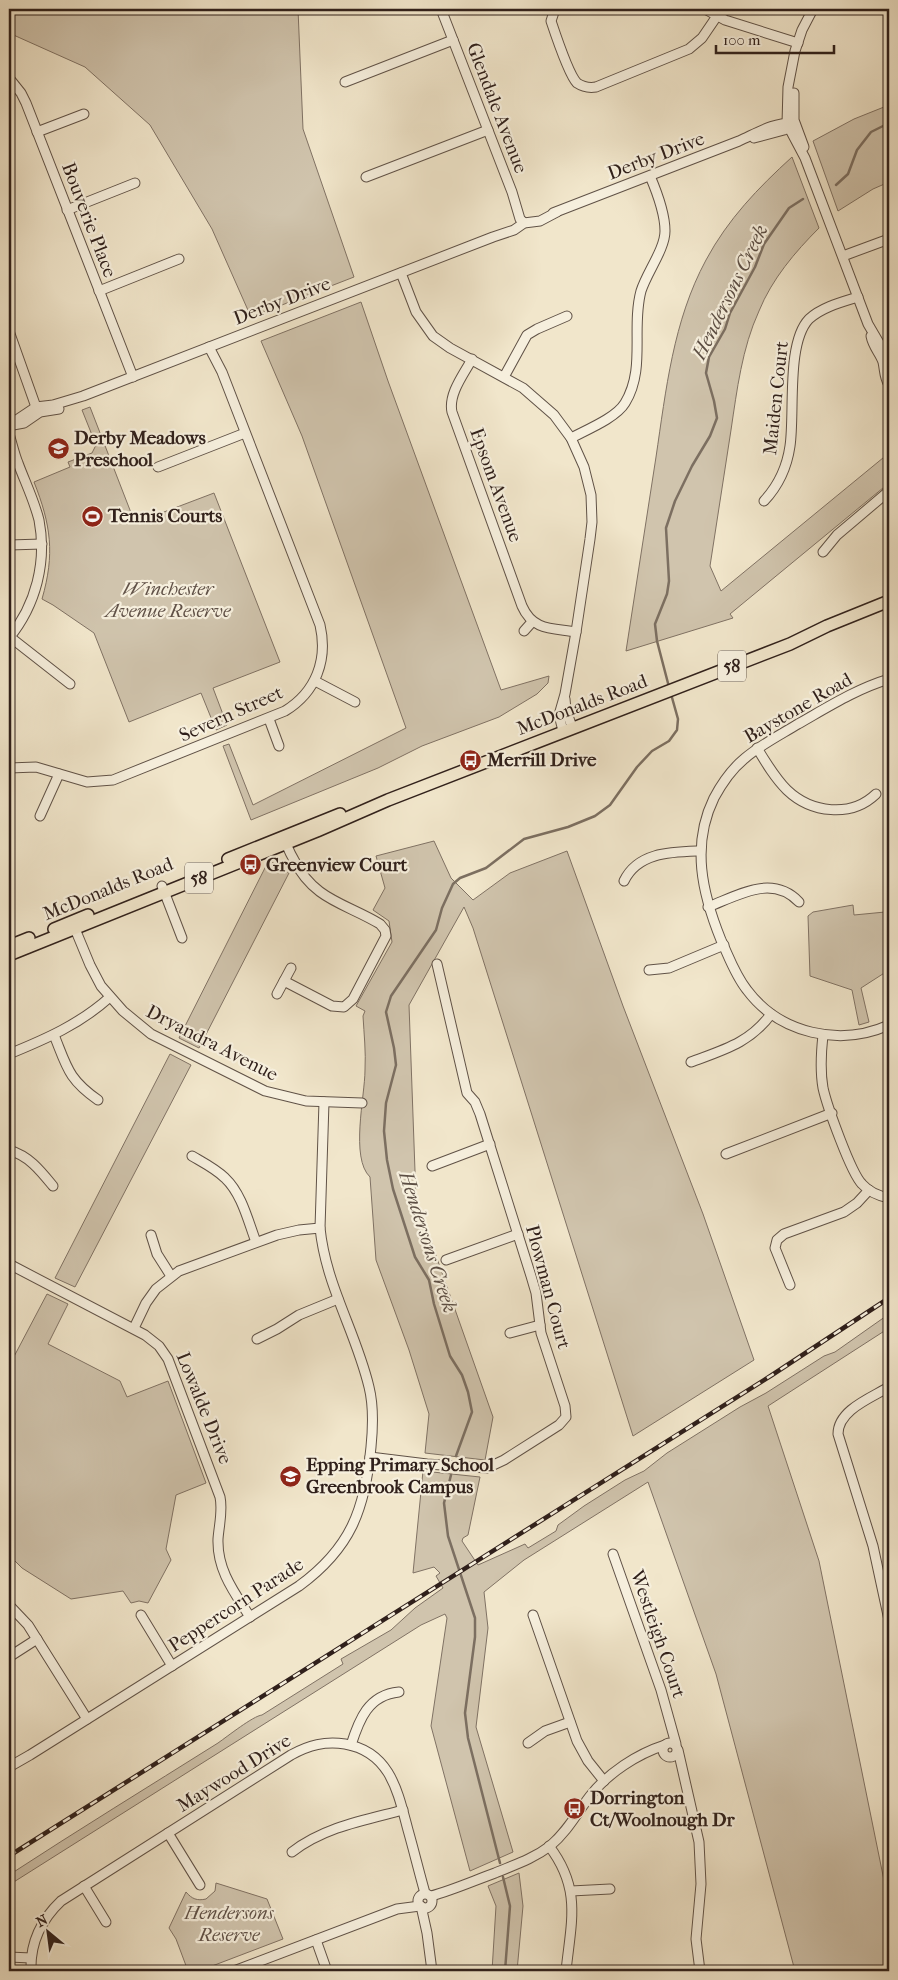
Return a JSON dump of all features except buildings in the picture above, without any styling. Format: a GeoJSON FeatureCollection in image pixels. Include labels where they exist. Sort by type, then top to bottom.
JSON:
{"type":"FeatureCollection","features":[{"type":"Feature","properties":{"kind":"main road","name":"McDonalds Road"},"geometry":{"type":"LineString","coordinates":[[790,644],[827,626],[889,601]]}},
{"type":"Feature","properties":{"kind":"main road","name":"McDonalds Road"},"geometry":{"type":"LineString","coordinates":[[9,955],[73,925],[568,729],[790,644],[889,610]]}},
{"type":"Feature","properties":{"kind":"main road","name":"McDonalds Road"},"geometry":{"type":"LineString","coordinates":[[9,946],[73,925]]}},
{"type":"Feature","properties":{"kind":"street","name":"Glendale Avenue"},"geometry":{"type":"LineString","coordinates":[[441,9],[523,220]]}},
{"type":"Feature","properties":{"kind":"street"},"geometry":{"type":"LineString","coordinates":[[555,9],[551,17],[552,24],[572,75],[578,83],[590,88],[683,53],[702,38],[717,16]]}},
{"type":"Feature","properties":{"kind":"street"},"geometry":{"type":"LineString","coordinates":[[705,9],[732,23],[798,43]]}},
{"type":"Feature","properties":{"kind":"street"},"geometry":{"type":"LineString","coordinates":[[813,9],[798,43],[791,72],[795,102],[790,125],[803,141],[805,158],[868,324],[872,343],[888,359],[884,376],[889,385]]}},
{"type":"Feature","properties":{"kind":"street"},"geometry":{"type":"LineString","coordinates":[[345,82],[453,40]]}},
{"type":"Feature","properties":{"kind":"street","name":"Bouverie Place"},"geometry":{"type":"LineString","coordinates":[[9,78],[21,93],[133,377]]}},
{"type":"Feature","properties":{"kind":"street"},"geometry":{"type":"LineString","coordinates":[[37,132],[84,114]]}},
{"type":"Feature","properties":{"kind":"street","name":"Derby Drive"},"geometry":{"type":"LineString","coordinates":[[9,425],[39,408],[83,396],[401,273],[493,236],[523,220],[557,212],[740,141],[790,125]]}},
{"type":"Feature","properties":{"kind":"street"},"geometry":{"type":"LineString","coordinates":[[366,177],[488,130]]}},
{"type":"Feature","properties":{"kind":"street"},"geometry":{"type":"LineString","coordinates":[[571,438],[620,410],[628,397],[637,365],[636,326],[641,293],[665,238],[664,218],[647,177]]}},
{"type":"Feature","properties":{"kind":"street"},"geometry":{"type":"LineString","coordinates":[[67,210],[135,183]]}},
{"type":"Feature","properties":{"kind":"street"},"geometry":{"type":"LineString","coordinates":[[843,256],[889,239]]}},
{"type":"Feature","properties":{"kind":"street"},"geometry":{"type":"LineString","coordinates":[[99,291],[179,260]]}},
{"type":"Feature","properties":{"kind":"street"},"geometry":{"type":"LineString","coordinates":[[401,273],[416,312],[427,330],[440,342],[523,388],[543,404],[571,438],[584,467],[592,508],[590,539],[576,632],[565,694],[559,715],[568,729]]}},
{"type":"Feature","properties":{"kind":"street","name":"Maiden Court"},"geometry":{"type":"LineString","coordinates":[[764,501],[776,486],[789,453],[796,347],[800,332],[817,313],[858,297]]}},
{"type":"Feature","properties":{"kind":"street"},"geometry":{"type":"LineString","coordinates":[[504,377],[527,335],[568,316]]}},
{"type":"Feature","properties":{"kind":"street"},"geometry":{"type":"LineString","coordinates":[[9,331],[39,408]]}},
{"type":"Feature","properties":{"kind":"street","name":"Severn Street"},"geometry":{"type":"LineString","coordinates":[[9,768],[36,767],[87,782],[113,780],[285,711],[307,693],[315,680],[323,653],[320,625],[211,346]]}},
{"type":"Feature","properties":{"kind":"street","name":"Epsom Avenue"},"geometry":{"type":"LineString","coordinates":[[472,360],[452,398],[452,412],[522,606],[532,622]]}},
{"type":"Feature","properties":{"kind":"street"},"geometry":{"type":"LineString","coordinates":[[158,467],[245,432]]}},
{"type":"Feature","properties":{"kind":"street"},"geometry":{"type":"LineString","coordinates":[[9,434],[16,460]]}},
{"type":"Feature","properties":{"kind":"street"},"geometry":{"type":"LineString","coordinates":[[9,446],[36,509],[42,544],[41,566],[36,588],[26,613],[9,638],[70,684]]}},
{"type":"Feature","properties":{"kind":"street"},"geometry":{"type":"LineString","coordinates":[[823,552],[837,535],[889,491]]}},
{"type":"Feature","properties":{"kind":"street"},"geometry":{"type":"LineString","coordinates":[[9,545],[42,544]]}},
{"type":"Feature","properties":{"kind":"street"},"geometry":{"type":"LineString","coordinates":[[524,631],[532,622],[544,627],[576,632]]}},
{"type":"Feature","properties":{"kind":"street","name":"Baystone Road"},"geometry":{"type":"LineString","coordinates":[[889,679],[848,695],[757,748],[736,766],[720,788],[709,811],[700,851],[702,884],[708,907],[724,945],[746,989],[772,1014],[795,1027],[823,1035],[848,1036],[889,1025]]}},
{"type":"Feature","properties":{"kind":"street"},"geometry":{"type":"LineString","coordinates":[[315,680],[356,702]]}},
{"type":"Feature","properties":{"kind":"street"},"geometry":{"type":"LineString","coordinates":[[268,719],[279,746]]}},
{"type":"Feature","properties":{"kind":"street"},"geometry":{"type":"LineString","coordinates":[[757,748],[773,773],[788,791],[813,806],[832,810],[850,808],[868,801],[876,794]]}},
{"type":"Feature","properties":{"kind":"street"},"geometry":{"type":"LineString","coordinates":[[40,816],[58,774]]}},
{"type":"Feature","properties":{"kind":"street"},"geometry":{"type":"LineString","coordinates":[[284,982],[332,1006],[344,1007],[353,999],[386,936],[385,930],[380,924],[317,890],[304,879],[297,867],[287,840]]}},
{"type":"Feature","properties":{"kind":"street"},"geometry":{"type":"LineString","coordinates":[[624,882],[636,864],[647,858],[665,853],[700,851]]}},
{"type":"Feature","properties":{"kind":"street"},"geometry":{"type":"LineString","coordinates":[[708,907],[750,891],[767,888],[788,892],[799,902]]}},
{"type":"Feature","properties":{"kind":"street"},"geometry":{"type":"LineString","coordinates":[[163,889],[182,938]]}},
{"type":"Feature","properties":{"kind":"street","name":"Dryandra Avenue"},"geometry":{"type":"LineString","coordinates":[[73,925],[90,965],[110,997],[131,1019],[151,1034],[251,1085],[294,1099],[362,1103]]}},
{"type":"Feature","properties":{"kind":"street"},"geometry":{"type":"LineString","coordinates":[[649,970],[668,968],[724,945]]}},
{"type":"Feature","properties":{"kind":"street","name":"Plowman Court"},"geometry":{"type":"LineString","coordinates":[[370,1457],[427,1464],[487,1468],[504,1460],[559,1425],[565,1419],[566,1410],[540,1325],[536,1293],[478,1107],[467,1093],[438,964]]}},
{"type":"Feature","properties":{"kind":"street"},"geometry":{"type":"LineString","coordinates":[[277,994],[292,968]]}},
{"type":"Feature","properties":{"kind":"street"},"geometry":{"type":"LineString","coordinates":[[9,1054],[54,1035],[88,1016],[110,997]]}},
{"type":"Feature","properties":{"kind":"street"},"geometry":{"type":"LineString","coordinates":[[691,1062],[745,1040],[763,1026],[772,1014]]}},
{"type":"Feature","properties":{"kind":"street"},"geometry":{"type":"LineString","coordinates":[[54,1035],[74,1080],[98,1100]]}},
{"type":"Feature","properties":{"kind":"street"},"geometry":{"type":"LineString","coordinates":[[823,1035],[821,1055],[825,1096],[853,1170],[862,1184],[869,1190],[889,1198]]}},
{"type":"Feature","properties":{"kind":"street","name":"Peppercorn Parade"},"geometry":{"type":"LineString","coordinates":[[9,1767],[250,1617],[309,1578],[337,1551],[354,1524],[365,1492],[373,1412],[370,1387],[324,1259],[320,1228],[324,1102]]}},
{"type":"Feature","properties":{"kind":"street"},"geometry":{"type":"LineString","coordinates":[[726,1154],[832,1114]]}},
{"type":"Feature","properties":{"kind":"street"},"geometry":{"type":"LineString","coordinates":[[432,1166],[490,1144]]}},
{"type":"Feature","properties":{"kind":"street"},"geometry":{"type":"LineString","coordinates":[[9,1150],[34,1163],[53,1186]]}},
{"type":"Feature","properties":{"kind":"street"},"geometry":{"type":"LineString","coordinates":[[192,1156],[218,1171],[230,1183],[240,1199],[256,1242]]}},
{"type":"Feature","properties":{"kind":"street"},"geometry":{"type":"LineString","coordinates":[[790,1285],[775,1248],[777,1240],[784,1234],[850,1208],[869,1190]]}},
{"type":"Feature","properties":{"kind":"street"},"geometry":{"type":"LineString","coordinates":[[134,1328],[150,1296],[171,1276],[190,1266],[287,1232],[320,1228]]}},
{"type":"Feature","properties":{"kind":"street"},"geometry":{"type":"LineString","coordinates":[[446,1260],[518,1234]]}},
{"type":"Feature","properties":{"kind":"street"},"geometry":{"type":"LineString","coordinates":[[151,1235],[157,1254],[171,1276]]}},
{"type":"Feature","properties":{"kind":"street","name":"Lowalde Drive"},"geometry":{"type":"LineString","coordinates":[[9,1264],[134,1328],[152,1339],[168,1359],[220,1497],[219,1551],[222,1570],[250,1617]]}},
{"type":"Feature","properties":{"kind":"street"},"geometry":{"type":"LineString","coordinates":[[257,1339],[299,1315],[338,1299]]}},
{"type":"Feature","properties":{"kind":"street"},"geometry":{"type":"LineString","coordinates":[[510,1333],[540,1325]]}},
{"type":"Feature","properties":{"kind":"street"},"geometry":{"type":"LineString","coordinates":[[889,1386],[844,1416],[839,1424],[838,1434],[873,1546],[889,1620]]}},
{"type":"Feature","properties":{"kind":"street","name":"Westleigh Court"},"geometry":{"type":"LineString","coordinates":[[613,1554],[661,1690],[671,1726],[670,1749]]}},
{"type":"Feature","properties":{"kind":"street"},"geometry":{"type":"LineString","coordinates":[[9,1604],[23,1618],[87,1719]]}},
{"type":"Feature","properties":{"kind":"street"},"geometry":{"type":"LineString","coordinates":[[141,1615],[172,1666]]}},
{"type":"Feature","properties":{"kind":"street"},"geometry":{"type":"LineString","coordinates":[[532,1615],[581,1750],[604,1781]]}},
{"type":"Feature","properties":{"kind":"street"},"geometry":{"type":"LineString","coordinates":[[9,1657],[37,1639]]}},
{"type":"Feature","properties":{"kind":"street"},"geometry":{"type":"LineString","coordinates":[[351,1745],[358,1721],[368,1706],[384,1695],[399,1692]]}},
{"type":"Feature","properties":{"kind":"street"},"geometry":{"type":"LineString","coordinates":[[528,1743],[545,1731],[570,1722]]}},
{"type":"Feature","properties":{"kind":"street","name":"Maywood Drive"},"geometry":{"type":"LineString","coordinates":[[31,1971],[31,1958],[38,1930],[62,1901],[303,1748],[327,1742],[351,1745],[367,1752],[383,1765],[396,1786],[425,1901]]}},
{"type":"Feature","properties":{"kind":"street"},"geometry":{"type":"LineString","coordinates":[[234,1971],[397,1909],[425,1901],[528,1860],[549,1846],[569,1827],[589,1798],[604,1781],[620,1768],[637,1758],[670,1749],[683,1776],[695,1822],[701,1866],[696,1939],[700,1971]]}},
{"type":"Feature","properties":{"kind":"street"},"geometry":{"type":"LineString","coordinates":[[292,1852],[310,1840],[333,1829],[403,1810]]}},
{"type":"Feature","properties":{"kind":"street"},"geometry":{"type":"LineString","coordinates":[[168,1833],[200,1885]]}},
{"type":"Feature","properties":{"kind":"street"},"geometry":{"type":"LineString","coordinates":[[549,1846],[562,1865],[571,1891],[566,1971]]}},
{"type":"Feature","properties":{"kind":"street"},"geometry":{"type":"LineString","coordinates":[[84,1886],[106,1922]]}},
{"type":"Feature","properties":{"kind":"street"},"geometry":{"type":"LineString","coordinates":[[571,1891],[610,1889]]}},
{"type":"Feature","properties":{"kind":"street"},"geometry":{"type":"LineString","coordinates":[[425,1901],[432,1971]]}},
{"type":"Feature","properties":{"kind":"street"},"geometry":{"type":"LineString","coordinates":[[316,1940],[327,1971]]}},
{"type":"Feature","properties":{"kind":"street"},"geometry":{"type":"LineString","coordinates":[[9,1957],[31,1958]]}},
{"type":"Feature","properties":{"kind":"green space"},"geometry":{"type":"Polygon","coordinates":[[[9,9],[298,9],[303,129],[354,277],[251,317],[212,229],[150,125],[85,67],[9,33],[9,9]]]}},
{"type":"Feature","properties":{"kind":"green space"},"geometry":{"type":"Polygon","coordinates":[[[889,105],[889,182],[873,189],[838,211],[813,141],[854,119],[889,105]]]}},
{"type":"Feature","properties":{"kind":"green space"},"geometry":{"type":"Polygon","coordinates":[[[792,157],[819,228],[793,256],[770,288],[753,325],[744,354],[710,566],[721,591],[889,453],[889,483],[730,614],[733,618],[626,651],[672,356],[686,307],[706,260],[724,231],[767,180],[792,157]]]}},
{"type":"Feature","properties":{"kind":"green space"},"geometry":{"type":"Polygon","coordinates":[[[361,302],[501,690],[549,676],[548,683],[537,694],[499,717],[422,746],[378,768],[251,820],[223,746],[229,744],[253,805],[406,728],[302,436],[261,341],[361,302]]]}},
{"type":"Feature","properties":{"kind":"green space","name":"Winchester Avenue Reserve"},"geometry":{"type":"Polygon","coordinates":[[[90,407],[135,523],[214,493],[280,662],[213,688],[227,725],[216,730],[201,693],[129,722],[94,633],[42,599],[50,554],[44,512],[34,482],[70,467],[68,462],[92,453],[96,445],[82,410],[90,407]]]}},
{"type":"Feature","properties":{"kind":"green space"},"geometry":{"type":"Polygon","coordinates":[[[434,841],[451,878],[473,900],[510,873],[567,851],[623,1006],[703,1214],[754,1360],[633,1436],[473,928],[464,907],[409,1005],[416,1199],[493,1417],[485,1460],[425,1453],[429,1414],[409,1350],[376,1260],[370,1177],[364,1168],[360,1142],[365,1070],[363,1016],[365,1011],[356,1006],[392,942],[389,921],[373,910],[385,888],[376,856],[434,841]]]}},
{"type":"Feature","properties":{"kind":"green space"},"geometry":{"type":"Polygon","coordinates":[[[269,860],[289,873],[199,1048],[179,1038],[269,860]]]}},
{"type":"Feature","properties":{"kind":"green space"},"geometry":{"type":"Polygon","coordinates":[[[853,905],[854,915],[885,912],[889,917],[889,970],[861,988],[869,1022],[859,1025],[852,990],[810,976],[808,916],[813,912],[853,905]]]}},
{"type":"Feature","properties":{"kind":"green space"},"geometry":{"type":"Polygon","coordinates":[[[170,1054],[191,1065],[75,1287],[55,1278],[170,1054]]]}},
{"type":"Feature","properties":{"kind":"green space"},"geometry":{"type":"Polygon","coordinates":[[[47,1294],[68,1304],[48,1344],[120,1381],[127,1397],[168,1381],[206,1483],[176,1495],[166,1549],[171,1560],[148,1603],[139,1601],[131,1603],[123,1591],[71,1599],[22,1568],[9,1555],[9,1366],[47,1294]]]}},
{"type":"Feature","properties":{"kind":"green space"},"geometry":{"type":"Polygon","coordinates":[[[889,1314],[889,1328],[768,1406],[819,1561],[889,1905],[889,1971],[795,1971],[716,1674],[648,1482],[524,1560],[484,1592],[488,1628],[476,1727],[513,1852],[470,1871],[431,1726],[447,1618],[445,1614],[421,1625],[9,1885],[9,1875],[218,1743],[247,1722],[262,1715],[343,1664],[341,1659],[391,1630],[415,1608],[443,1588],[436,1576],[440,1573],[434,1567],[413,1573],[423,1471],[480,1477],[468,1535],[462,1541],[478,1565],[525,1544],[528,1548],[556,1531],[558,1525],[584,1506],[625,1480],[644,1471],[667,1453],[740,1407],[766,1393],[824,1356],[835,1352],[889,1314]]]}},
{"type":"Feature","properties":{"kind":"green space"},"geometry":{"type":"Polygon","coordinates":[[[519,1873],[523,1906],[517,1971],[492,1971],[496,1906],[488,1886],[519,1873]]]}},
{"type":"Feature","properties":{"kind":"green space","name":"Hendersons Reserve"},"geometry":{"type":"Polygon","coordinates":[[[216,1883],[267,1899],[283,1939],[199,1971],[188,1971],[176,1939],[169,1928],[186,1892],[195,1899],[206,1899],[215,1891],[216,1883]]]}},
{"type":"Feature","properties":{"kind":"waterway","name":"Hendersons Creek"},"geometry":{"type":"LineString","coordinates":[[836,185],[848,174],[857,150],[871,132],[889,123]]}},
{"type":"Feature","properties":{"kind":"waterway","name":"Hendersons Creek"},"geometry":{"type":"LineString","coordinates":[[669,687],[657,641],[655,624],[667,594],[669,581],[666,528],[675,501],[692,466],[710,436],[717,418],[706,373],[709,357],[725,329],[730,313],[755,267],[764,244],[789,208],[803,199]]}},
{"type":"Feature","properties":{"kind":"waterway","name":"Hendersons Creek"},"geometry":{"type":"LineString","coordinates":[[456,1456],[472,1412],[462,1375],[450,1356],[434,1304],[429,1280],[415,1257],[393,1189],[384,1131],[386,1103],[396,1065],[386,1012],[391,996],[436,930],[442,908],[453,884],[460,878],[486,868],[524,839],[568,827],[595,816],[610,805],[637,767],[652,751],[669,741],[677,730],[678,719],[671,694]]}},
{"type":"Feature","properties":{"kind":"waterway","name":"Hendersons Creek"},"geometry":{"type":"LineString","coordinates":[[451,1475],[444,1503],[448,1536],[475,1618],[475,1637],[465,1713],[468,1738],[500,1863]]}},
{"type":"Feature","properties":{"kind":"waterway","name":"Hendersons Creek"},"geometry":{"type":"LineString","coordinates":[[503,1877],[510,1906],[505,1971]]}},
{"type":"Feature","properties":{"kind":"railway"},"geometry":{"type":"LineString","coordinates":[[9,1856],[772,1375],[889,1298]]}},
{"type":"Feature","properties":{"kind":"place","name":"Derby Meadows Preschool"},"geometry":{"type":"Point","coordinates":[58,449]}},
{"type":"Feature","properties":{"kind":"place","name":"Tennis Courts"},"geometry":{"type":"Point","coordinates":[92,516]}},
{"type":"Feature","properties":{"kind":"place","name":"Merrill Drive"},"geometry":{"type":"Point","coordinates":[471,760]}},
{"type":"Feature","properties":{"kind":"place","name":"Greenview Court"},"geometry":{"type":"Point","coordinates":[250,865]}},
{"type":"Feature","properties":{"kind":"place","name":"Epping Primary School Greenbrook Campus"},"geometry":{"type":"Point","coordinates":[290,1476]}},
{"type":"Feature","properties":{"kind":"place","name":"Dorrington Ct/Woolnough Dr"},"geometry":{"type":"Point","coordinates":[574,1809]}}]}
